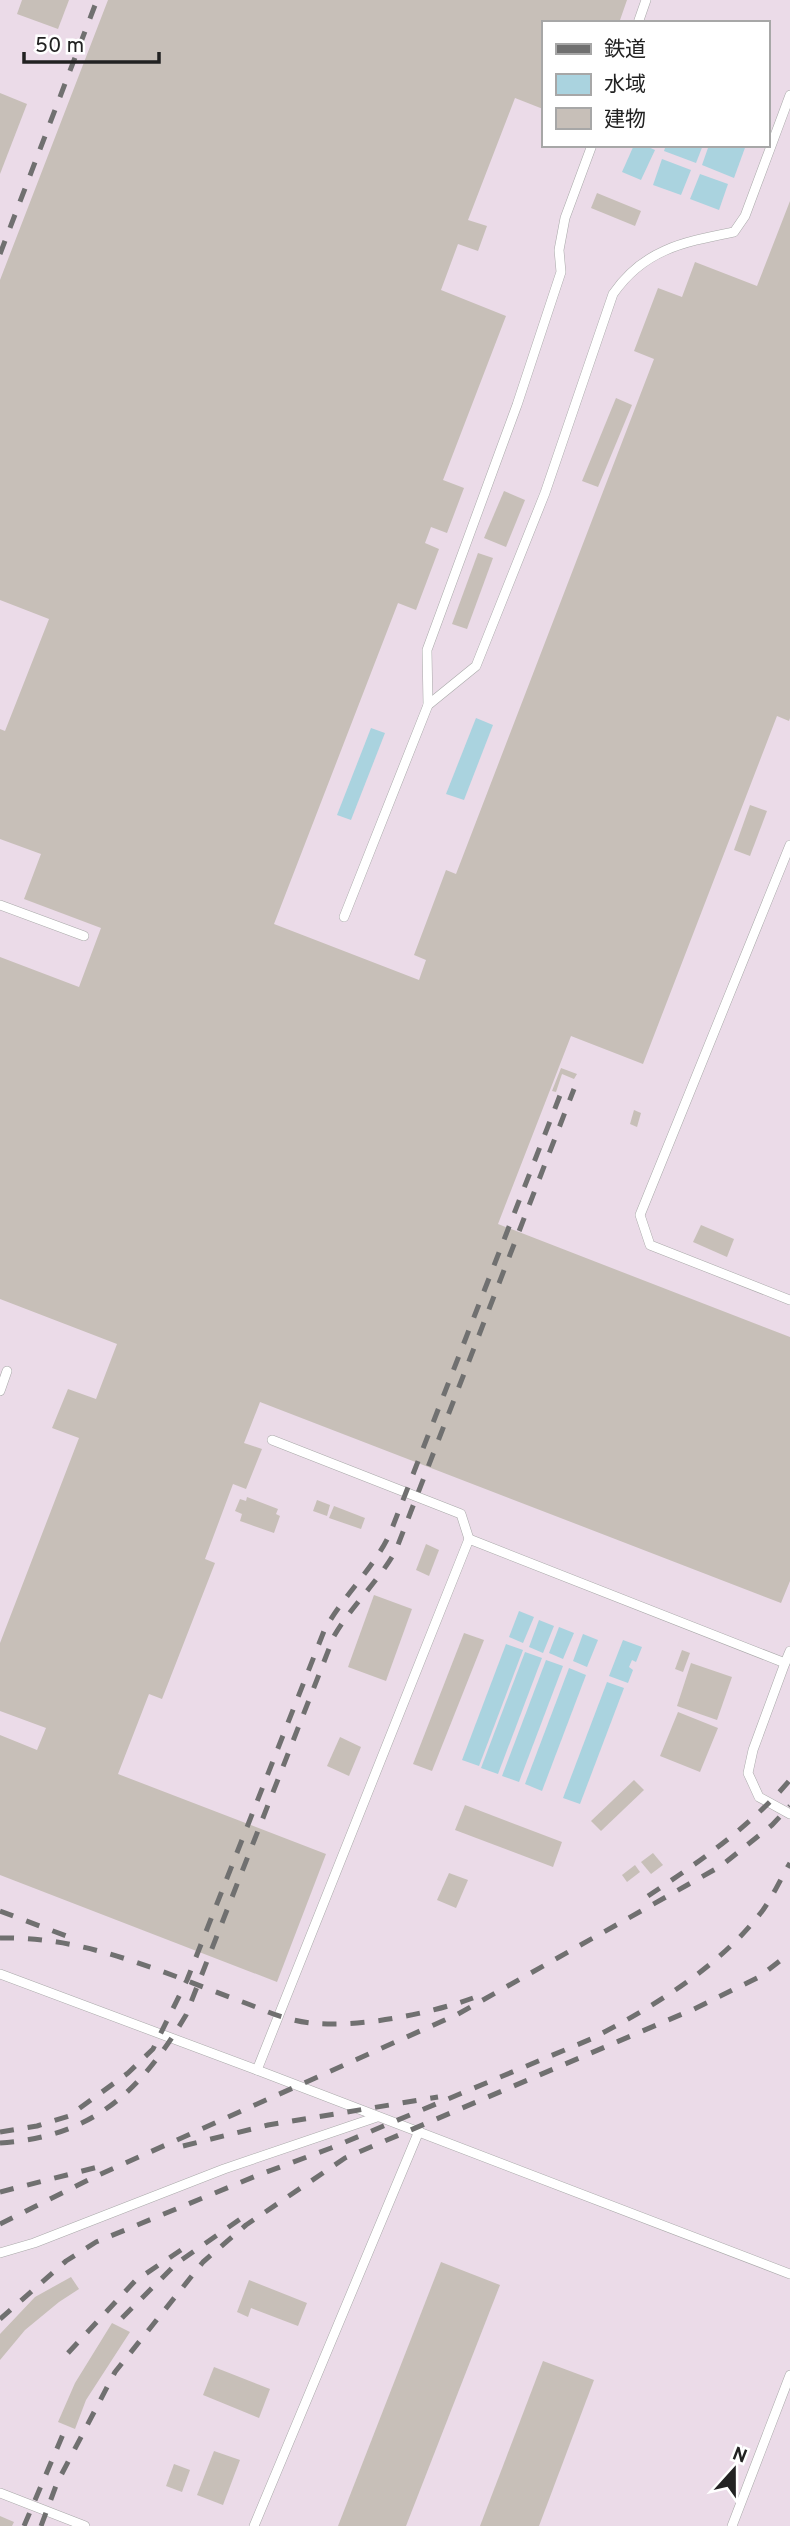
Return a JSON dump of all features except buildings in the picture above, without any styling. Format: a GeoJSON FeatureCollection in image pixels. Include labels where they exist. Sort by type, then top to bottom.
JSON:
{"type":"FeatureCollection","features":[{"type":"Feature","properties":{"kind":"lane"},"geometry":{"type":"LineString","coordinates":[[639,21],[646,0]]}},
{"type":"Feature","properties":{"kind":"lane"},"geometry":{"type":"LineString","coordinates":[[428,705],[476,666],[545,493],[612,294],[622,280],[657,253],[670,247],[734,232],[745,216],[790,95]]}},
{"type":"Feature","properties":{"kind":"lane"},"geometry":{"type":"LineString","coordinates":[[344,917],[428,705],[427,650],[517,405],[561,272],[559,250],[565,218],[591,147]]}},
{"type":"Feature","properties":{"kind":"lane"},"geometry":{"type":"LineString","coordinates":[[790,845],[640,1215],[650,1245],[790,1300]]}},
{"type":"Feature","properties":{"kind":"lane"},"geometry":{"type":"LineString","coordinates":[[0,905],[84,936]]}},
{"type":"Feature","properties":{"kind":"lane"},"geometry":{"type":"LineString","coordinates":[[0,1391],[8,1371]]}},
{"type":"Feature","properties":{"kind":"lane"},"geometry":{"type":"LineString","coordinates":[[257,2070],[469,1539],[461,1514],[272,1440]]}},
{"type":"Feature","properties":{"kind":"lane"},"geometry":{"type":"LineString","coordinates":[[469,1539],[785,1663]]}},
{"type":"Feature","properties":{"kind":"lane"},"geometry":{"type":"LineString","coordinates":[[790,1651],[753,1750],[748,1773],[759,1797],[790,1814]]}},
{"type":"Feature","properties":{"kind":"lane"},"geometry":{"type":"LineString","coordinates":[[0,1974],[790,2274]]}},
{"type":"Feature","properties":{"kind":"lane"},"geometry":{"type":"LineString","coordinates":[[0,2253],[34,2243],[224,2169],[377,2117]]}},
{"type":"Feature","properties":{"kind":"lane"},"geometry":{"type":"LineString","coordinates":[[254,2526],[419,2131]]}},
{"type":"Feature","properties":{"kind":"lane"},"geometry":{"type":"LineString","coordinates":[[732,2526],[790,2375]]}},
{"type":"Feature","properties":{"kind":"lane"},"geometry":{"type":"LineString","coordinates":[[0,2493],[85,2526]]}},
{"type":"Feature","properties":{"kind":"shaded area"},"geometry":{"type":"Polygon","coordinates":[[[0,0],[790,0],[790,2526],[0,2526],[0,0]]]}},
{"type":"Feature","properties":{"kind":"water"},"geometry":{"type":"Polygon","coordinates":[[[633,147],[655,150],[641,180],[622,172],[633,147]]]}},
{"type":"Feature","properties":{"kind":"water"},"geometry":{"type":"Polygon","coordinates":[[[665,147],[702,147],[696,163],[664,151],[665,147]]]}},
{"type":"Feature","properties":{"kind":"water"},"geometry":{"type":"Polygon","coordinates":[[[708,147],[745,147],[734,178],[702,165],[708,147]]]}},
{"type":"Feature","properties":{"kind":"water"},"geometry":{"type":"Polygon","coordinates":[[[662,159],[691,170],[681,195],[653,185],[662,159]]]}},
{"type":"Feature","properties":{"kind":"water"},"geometry":{"type":"Polygon","coordinates":[[[700,174],[728,184],[719,210],[690,199],[700,174]]]}},
{"type":"Feature","properties":{"kind":"water"},"geometry":{"type":"Polygon","coordinates":[[[476,718],[493,725],[464,800],[446,794],[476,718]]]}},
{"type":"Feature","properties":{"kind":"water"},"geometry":{"type":"Polygon","coordinates":[[[371,728],[385,733],[351,820],[337,815],[371,728]]]}},
{"type":"Feature","properties":{"kind":"water"},"geometry":{"type":"Polygon","coordinates":[[[519,1611],[534,1617],[523,1643],[509,1637],[519,1611]]]}},
{"type":"Feature","properties":{"kind":"water"},"geometry":{"type":"Polygon","coordinates":[[[539,1620],[554,1626],[543,1653],[529,1647],[539,1620]]]}},
{"type":"Feature","properties":{"kind":"water"},"geometry":{"type":"Polygon","coordinates":[[[559,1627],[574,1633],[563,1659],[549,1653],[559,1627]]]}},
{"type":"Feature","properties":{"kind":"water"},"geometry":{"type":"Polygon","coordinates":[[[583,1634],[598,1640],[587,1667],[573,1661],[583,1634]]]}},
{"type":"Feature","properties":{"kind":"water"},"geometry":{"type":"Polygon","coordinates":[[[623,1640],[642,1647],[636,1662],[632,1660],[629,1667],[633,1670],[628,1683],[609,1676],[623,1640]]]}},
{"type":"Feature","properties":{"kind":"water"},"geometry":{"type":"Polygon","coordinates":[[[506,1644],[523,1650],[479,1766],[462,1760],[506,1644]]]}},
{"type":"Feature","properties":{"kind":"water"},"geometry":{"type":"Polygon","coordinates":[[[525,1652],[542,1658],[498,1774],[481,1768],[525,1652]]]}},
{"type":"Feature","properties":{"kind":"water"},"geometry":{"type":"Polygon","coordinates":[[[546,1660],[563,1666],[519,1782],[502,1776],[546,1660]]]}},
{"type":"Feature","properties":{"kind":"water"},"geometry":{"type":"Polygon","coordinates":[[[569,1668],[586,1675],[542,1791],[525,1784],[569,1668]]]}},
{"type":"Feature","properties":{"kind":"water"},"geometry":{"type":"Polygon","coordinates":[[[607,1682],[624,1688],[580,1804],[563,1798],[607,1682]]]}},
{"type":"Feature","properties":{"kind":"railway"},"geometry":{"type":"LineString","coordinates":[[0,254],[97,0]]}},
{"type":"Feature","properties":{"kind":"railway"},"geometry":{"type":"LineString","coordinates":[[0,2132],[37,2126],[69,2116],[128,2073],[153,2049],[187,1980],[324,1631],[391,1531],[564,1085]]}},
{"type":"Feature","properties":{"kind":"railway"},"geometry":{"type":"LineString","coordinates":[[0,2143],[33,2139],[62,2131],[88,2120],[111,2105],[151,2066],[186,2015],[334,1636],[396,1550],[574,1089]]}},
{"type":"Feature","properties":{"kind":"railway"},"geometry":{"type":"LineString","coordinates":[[648,1896],[705,1857],[741,1828],[790,1780]]}},
{"type":"Feature","properties":{"kind":"railway"},"geometry":{"type":"LineString","coordinates":[[0,2224],[92,2178],[458,2014],[721,1866],[772,1825],[790,1806]]}},
{"type":"Feature","properties":{"kind":"railway"},"geometry":{"type":"LineString","coordinates":[[0,2319],[66,2261],[96,2242],[331,2148],[591,2039],[638,2013],[684,1984],[727,1950],[763,1910],[790,1863]]}},
{"type":"Feature","properties":{"kind":"railway"},"geometry":{"type":"LineString","coordinates":[[0,1911],[69,1937]]}},
{"type":"Feature","properties":{"kind":"railway"},"geometry":{"type":"LineString","coordinates":[[0,1938],[32,1939],[93,1949],[277,2015],[310,2023],[382,2020],[473,1998]]}},
{"type":"Feature","properties":{"kind":"railway"},"geometry":{"type":"LineString","coordinates":[[41,2526],[57,2483],[115,2372],[203,2262],[246,2225],[345,2158],[694,2009],[759,1977],[790,1953]]}},
{"type":"Feature","properties":{"kind":"railway"},"geometry":{"type":"LineString","coordinates":[[183,2146],[268,2125],[438,2097]]}},
{"type":"Feature","properties":{"kind":"railway"},"geometry":{"type":"LineString","coordinates":[[0,2192],[102,2166]]}},
{"type":"Feature","properties":{"kind":"railway"},"geometry":{"type":"LineString","coordinates":[[122,2318],[177,2263],[246,2215]]}},
{"type":"Feature","properties":{"kind":"railway"},"geometry":{"type":"LineString","coordinates":[[68,2353],[135,2281],[181,2250]]}},
{"type":"Feature","properties":{"kind":"railway"},"geometry":{"type":"LineString","coordinates":[[24,2526],[64,2432]]}}]}
